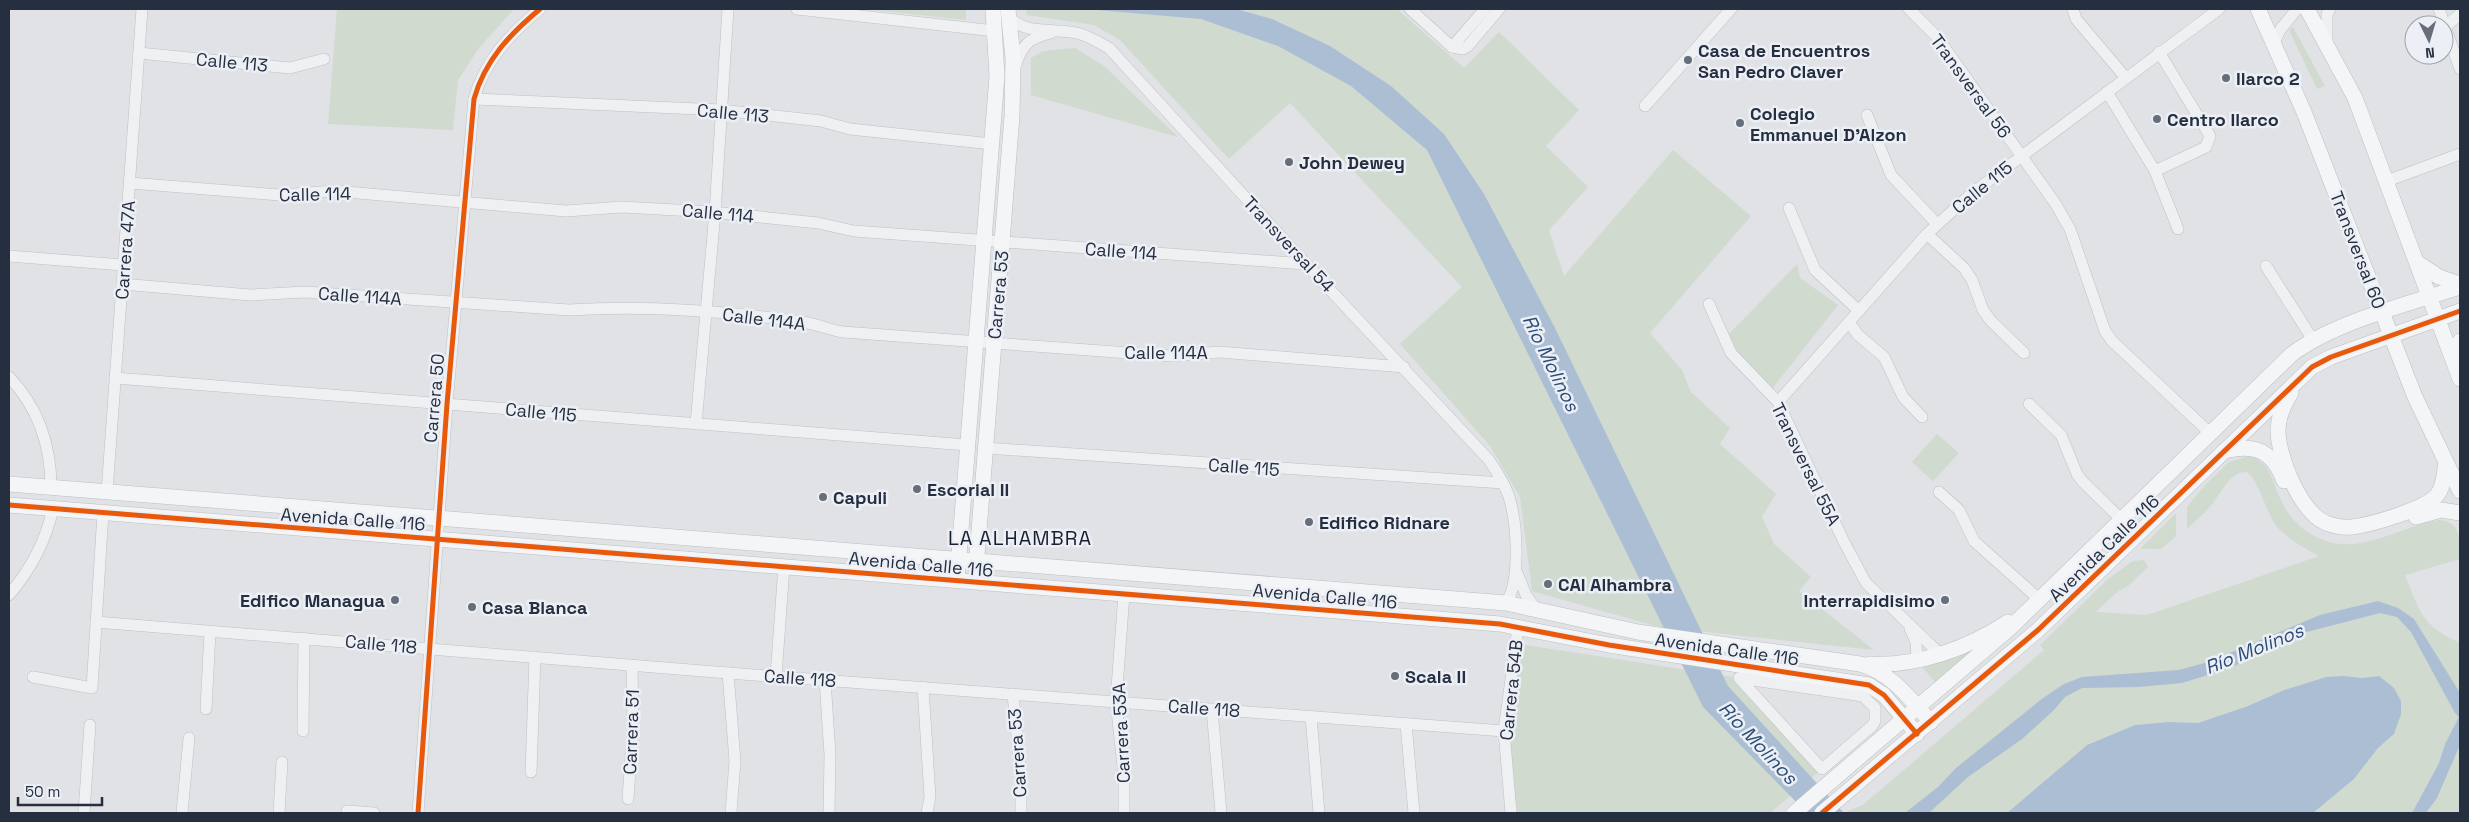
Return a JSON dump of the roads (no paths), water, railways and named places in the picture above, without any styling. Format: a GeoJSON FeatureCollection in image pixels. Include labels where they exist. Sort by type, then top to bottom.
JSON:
{"type":"FeatureCollection","features":[{"type":"Feature","properties":{"kind":"main road","name":"Transversal 60"},"geometry":{"type":"LineString","coordinates":[[2258,9],[2304,112],[2415,397],[2460,491]]}},
{"type":"Feature","properties":{"kind":"main road"},"geometry":{"type":"LineString","coordinates":[[2307,9],[2355,98],[2431,297],[2460,379]]}},
{"type":"Feature","properties":{"kind":"main road","name":"Carrera 53"},"geometry":{"type":"LineString","coordinates":[[957,580],[997,76],[995,31],[1002,12]]}},
{"type":"Feature","properties":{"kind":"main road","name":"Carrera 53"},"geometry":{"type":"LineString","coordinates":[[975,582],[1002,243],[1013,74],[1002,12]]}},
{"type":"Feature","properties":{"kind":"main road"},"geometry":{"type":"LineString","coordinates":[[2418,263],[2439,277],[2460,285]]}},
{"type":"Feature","properties":{"kind":"main road","name":"Avenida Calle 116"},"geometry":{"type":"LineString","coordinates":[[1904,719],[2040,600],[2292,354],[2313,340],[2460,285]]}},
{"type":"Feature","properties":{"kind":"main road","name":"Avenida Calle 116"},"geometry":{"type":"LineString","coordinates":[[9,504],[438,540],[1484,622],[1594,643],[1869,685],[1884,695],[1917,734],[2038,630],[2299,379],[2321,362],[2460,310]]}},
{"type":"Feature","properties":{"kind":"main road"},"geometry":{"type":"LineString","coordinates":[[2460,341],[2458,355],[2460,379]]}},
{"type":"Feature","properties":{"kind":"main road"},"geometry":{"type":"LineString","coordinates":[[2299,379],[2282,408],[2278,436],[2299,496],[2308,510],[2325,522],[2342,527],[2357,526],[2424,505],[2439,492],[2446,463]]}},
{"type":"Feature","properties":{"kind":"main road"},"geometry":{"type":"LineString","coordinates":[[2223,452],[2246,447],[2266,454],[2277,465],[2296,508],[2315,525],[2331,533],[2358,534],[2441,510],[2460,513]]}},
{"type":"Feature","properties":{"kind":"main road","name":"Avenida Calle 116"},"geometry":{"type":"LineString","coordinates":[[9,484],[1506,602],[1594,624],[1860,664],[1880,671],[1889,678],[1931,722]]}},
{"type":"Feature","properties":{"kind":"main road"},"geometry":{"type":"LineString","coordinates":[[1860,664],[1896,664],[1939,653],[1992,631],[2040,600]]}},
{"type":"Feature","properties":{"kind":"main road"},"geometry":{"type":"LineString","coordinates":[[1794,813],[1904,719]]}},
{"type":"Feature","properties":{"kind":"main road"},"geometry":{"type":"LineString","coordinates":[[1822,813],[1917,734]]}},
{"type":"Feature","properties":{"kind":"street","name":"Carrera 47A"},"geometry":{"type":"LineString","coordinates":[[107,492],[142,9]]}},
{"type":"Feature","properties":{"kind":"street","name":"Carrera 50"},"geometry":{"type":"LineString","coordinates":[[418,813],[447,404],[463,201],[474,99],[479,82],[499,48],[540,9]]}},
{"type":"Feature","properties":{"kind":"street"},"geometry":{"type":"LineString","coordinates":[[696,424],[715,212],[728,9]]}},
{"type":"Feature","properties":{"kind":"street"},"geometry":{"type":"LineString","coordinates":[[797,9],[995,31]]}},
{"type":"Feature","properties":{"kind":"street"},"geometry":{"type":"LineString","coordinates":[[1410,9],[1452,47],[1464,49],[1499,9]]}},
{"type":"Feature","properties":{"kind":"street"},"geometry":{"type":"LineString","coordinates":[[1452,47],[1485,9]]}},
{"type":"Feature","properties":{"kind":"street"},"geometry":{"type":"LineString","coordinates":[[1645,106],[1731,9]]}},
{"type":"Feature","properties":{"kind":"street","name":"Transversal 56"},"geometry":{"type":"LineString","coordinates":[[1909,9],[1937,37],[2056,203],[2070,229],[2105,331],[2112,341],[2210,433]]}},
{"type":"Feature","properties":{"kind":"street"},"geometry":{"type":"LineString","coordinates":[[2072,9],[2076,19],[2126,78]]}},
{"type":"Feature","properties":{"kind":"street","name":"Calle 115"},"geometry":{"type":"LineString","coordinates":[[1778,402],[1927,234],[1971,194],[2219,9]]}},
{"type":"Feature","properties":{"kind":"street"},"geometry":{"type":"LineString","coordinates":[[2273,45],[2280,30],[2297,9]]}},
{"type":"Feature","properties":{"kind":"street"},"geometry":{"type":"LineString","coordinates":[[2327,45],[2326,27],[2330,9]]}},
{"type":"Feature","properties":{"kind":"street","name":"Transversal 54"},"geometry":{"type":"LineString","coordinates":[[1002,12],[1023,27],[1075,33],[1093,38],[1109,48],[1306,264],[1484,454],[1503,483]]}},
{"type":"Feature","properties":{"kind":"street","name":"Transversal 54"},"geometry":{"type":"LineString","coordinates":[[1013,74],[1025,44],[1036,37],[1057,31]]}},
{"type":"Feature","properties":{"kind":"street"},"geometry":{"type":"LineString","coordinates":[[2457,47],[2460,69]]}},
{"type":"Feature","properties":{"kind":"street"},"geometry":{"type":"LineString","coordinates":[[2155,171],[2206,147],[2210,136],[2159,52]]}},
{"type":"Feature","properties":{"kind":"street","name":"Calle 113"},"geometry":{"type":"LineString","coordinates":[[139,54],[290,68],[324,59]]}},
{"type":"Feature","properties":{"kind":"street"},"geometry":{"type":"LineString","coordinates":[[2107,92],[2155,171],[2178,229]]}},
{"type":"Feature","properties":{"kind":"street","name":"Calle 113"},"geometry":{"type":"LineString","coordinates":[[474,99],[721,110],[822,122],[850,129],[992,144]]}},
{"type":"Feature","properties":{"kind":"street"},"geometry":{"type":"LineString","coordinates":[[1867,115],[1891,175],[1938,224]]}},
{"type":"Feature","properties":{"kind":"street"},"geometry":{"type":"LineString","coordinates":[[2387,181],[2460,154]]}},
{"type":"Feature","properties":{"kind":"street","name":"Calle 114"},"geometry":{"type":"LineString","coordinates":[[130,183],[280,195],[335,191],[566,211],[622,207],[715,212],[818,223],[854,231],[984,242],[1306,264]]}},
{"type":"Feature","properties":{"kind":"street"},"geometry":{"type":"LineString","coordinates":[[1789,208],[1815,270],[1859,311]]}},
{"type":"Feature","properties":{"kind":"street"},"geometry":{"type":"LineString","coordinates":[[1927,234],[1964,268],[1972,280],[1983,310],[1991,321],[2024,353]]}},
{"type":"Feature","properties":{"kind":"street"},"geometry":{"type":"LineString","coordinates":[[9,256],[123,265]]}},
{"type":"Feature","properties":{"kind":"street"},"geometry":{"type":"LineString","coordinates":[[2266,266],[2313,340]]}},
{"type":"Feature","properties":{"kind":"street","name":"Calle 114A"},"geometry":{"type":"LineString","coordinates":[[122,284],[250,295],[305,292],[569,310],[607,307],[707,312],[804,322],[844,332],[994,344],[1171,356],[1219,352],[1404,367]]}},
{"type":"Feature","properties":{"kind":"street","name":"Transversal 55A"},"geometry":{"type":"LineString","coordinates":[[1709,304],[1731,353],[1778,402],[1844,542],[1864,579],[1939,653]]}},
{"type":"Feature","properties":{"kind":"street"},"geometry":{"type":"LineString","coordinates":[[1849,322],[1858,335],[1884,358],[1903,397],[1922,417]]}},
{"type":"Feature","properties":{"kind":"street"},"geometry":{"type":"LineString","coordinates":[[9,377],[22,392],[40,424],[49,459],[51,488]]}},
{"type":"Feature","properties":{"kind":"street","name":"Calle 115"},"geometry":{"type":"LineString","coordinates":[[115,378],[968,445]]}},
{"type":"Feature","properties":{"kind":"street"},"geometry":{"type":"LineString","coordinates":[[2029,404],[2061,435],[2077,474],[2083,482],[2122,520]]}},
{"type":"Feature","properties":{"kind":"street","name":"Calle 115"},"geometry":{"type":"LineString","coordinates":[[986,448],[1503,483]]}},
{"type":"Feature","properties":{"kind":"street"},"geometry":{"type":"LineString","coordinates":[[1503,483],[1512,510],[1516,569],[1514,588],[1506,602]]}},
{"type":"Feature","properties":{"kind":"street"},"geometry":{"type":"LineString","coordinates":[[1939,492],[1959,510],[1979,546],[2040,600]]}},
{"type":"Feature","properties":{"kind":"street"},"geometry":{"type":"LineString","coordinates":[[9,595],[26,576],[41,549],[53,508]]}},
{"type":"Feature","properties":{"kind":"street"},"geometry":{"type":"LineString","coordinates":[[33,677],[92,688],[103,513]]}},
{"type":"Feature","properties":{"kind":"street"},"geometry":{"type":"LineString","coordinates":[[776,676],[784,566]]}},
{"type":"Feature","properties":{"kind":"street"},"geometry":{"type":"LineString","coordinates":[[1516,569],[1526,595],[1536,608]]}},
{"type":"Feature","properties":{"kind":"street","name":"Carrera 53A"},"geometry":{"type":"LineString","coordinates":[[1124,594],[1116,701],[1124,776],[1124,813]]}},
{"type":"Feature","properties":{"kind":"street","name":"Calle 118"},"geometry":{"type":"LineString","coordinates":[[96,622],[728,673],[1504,731]]}},
{"type":"Feature","properties":{"kind":"street","name":"Transversal 55A"},"geometry":{"type":"LineString","coordinates":[[1907,622],[1916,642],[1917,660]]}},
{"type":"Feature","properties":{"kind":"street","name":"Carrera 54B"},"geometry":{"type":"LineString","coordinates":[[1511,813],[1504,731],[1518,627]]}},
{"type":"Feature","properties":{"kind":"street"},"geometry":{"type":"LineString","coordinates":[[206,709],[210,632]]}},
{"type":"Feature","properties":{"kind":"street"},"geometry":{"type":"LineString","coordinates":[[302,731],[304,638]]}},
{"type":"Feature","properties":{"kind":"street"},"geometry":{"type":"LineString","coordinates":[[531,772],[535,657]]}},
{"type":"Feature","properties":{"kind":"street","name":"Carrera 51"},"geometry":{"type":"LineString","coordinates":[[628,799],[633,728],[632,665]]}},
{"type":"Feature","properties":{"kind":"street"},"geometry":{"type":"LineString","coordinates":[[728,673],[736,761],[731,813]]}},
{"type":"Feature","properties":{"kind":"street"},"geometry":{"type":"LineString","coordinates":[[1739,678],[1863,696],[1870,702],[1876,713],[1872,726],[1822,769],[1803,748],[1739,678]]}},
{"type":"Feature","properties":{"kind":"street"},"geometry":{"type":"LineString","coordinates":[[825,680],[830,762],[829,813]]}},
{"type":"Feature","properties":{"kind":"street"},"geometry":{"type":"LineString","coordinates":[[922,687],[930,797],[927,813]]}},
{"type":"Feature","properties":{"kind":"street","name":"Carrera 53"},"geometry":{"type":"LineString","coordinates":[[1013,694],[1021,779],[1021,813]]}},
{"type":"Feature","properties":{"kind":"street"},"geometry":{"type":"LineString","coordinates":[[1212,709],[1221,813]]}},
{"type":"Feature","properties":{"kind":"street"},"geometry":{"type":"LineString","coordinates":[[1311,716],[1319,813]]}},
{"type":"Feature","properties":{"kind":"street"},"geometry":{"type":"LineString","coordinates":[[1406,724],[1414,813]]}},
{"type":"Feature","properties":{"kind":"street"},"geometry":{"type":"LineString","coordinates":[[84,813],[90,725]]}},
{"type":"Feature","properties":{"kind":"street"},"geometry":{"type":"LineString","coordinates":[[182,813],[190,738]]}},
{"type":"Feature","properties":{"kind":"street"},"geometry":{"type":"LineString","coordinates":[[279,813],[282,762]]}},
{"type":"Feature","properties":{"kind":"street"},"geometry":{"type":"LineString","coordinates":[[347,811],[374,813]]}},
{"type":"Feature","properties":{"kind":"water","name":"Río Molinos"},"geometry":{"type":"Polygon","coordinates":[[[1086,9],[1236,9],[1272,19],[1330,46],[1391,86],[1444,134],[1484,194],[1555,328],[1728,686],[1844,813],[1807,813],[1703,707],[1427,150],[1351,86],[1278,46],[1201,19],[1086,9]]]}},
{"type":"Feature","properties":{"kind":"water","name":"Río Molinos"},"geometry":{"type":"Polygon","coordinates":[[[2378,601],[2398,608],[2414,619],[2460,693],[2460,745],[2437,798],[2426,813],[2412,813],[2439,763],[2445,744],[2459,717],[2455,713],[2411,632],[2397,617],[2380,613],[2303,633],[2230,668],[2182,683],[2139,687],[2082,688],[2065,697],[2054,710],[2022,739],[1968,777],[1929,813],[1905,813],[1938,787],[1956,768],[2043,698],[2064,684],[2082,677],[2179,670],[2208,662],[2320,615],[2378,601]]]}},
{"type":"Feature","properties":{"kind":"water"},"geometry":{"type":"Polygon","coordinates":[[[2379,676],[2394,688],[2401,701],[2401,714],[2394,734],[2378,748],[2354,779],[2313,813],[2007,813],[2087,745],[2135,725],[2169,722],[2198,723],[2248,706],[2284,690],[2326,677],[2361,678],[2379,676]]]}},
{"type":"Feature","properties":{"kind":"place","name":"Casa de Encuentros San Pedro Claver"},"geometry":{"type":"Point","coordinates":[1688,60]}},
{"type":"Feature","properties":{"kind":"place","name":"Ilarco 2"},"geometry":{"type":"Point","coordinates":[2226,78]}},
{"type":"Feature","properties":{"kind":"place","name":"Centro Ilarco"},"geometry":{"type":"Point","coordinates":[2157,119]}},
{"type":"Feature","properties":{"kind":"place","name":"Colegio Emmanuel D'Alzon"},"geometry":{"type":"Point","coordinates":[1740,123]}},
{"type":"Feature","properties":{"kind":"place","name":"John Dewey"},"geometry":{"type":"Point","coordinates":[1289,162]}},
{"type":"Feature","properties":{"kind":"place","name":"Escorial II"},"geometry":{"type":"Point","coordinates":[917,489]}},
{"type":"Feature","properties":{"kind":"place","name":"Capuli"},"geometry":{"type":"Point","coordinates":[823,497]}},
{"type":"Feature","properties":{"kind":"place","name":"Edifico Ridnare"},"geometry":{"type":"Point","coordinates":[1309,522]}},
{"type":"Feature","properties":{"kind":"place","name":"CAI Alhambra"},"geometry":{"type":"Point","coordinates":[1548,584]}},
{"type":"Feature","properties":{"kind":"place","name":"Edifico Managua"},"geometry":{"type":"Point","coordinates":[395,600]}},
{"type":"Feature","properties":{"kind":"place","name":"Interrapidisimo"},"geometry":{"type":"Point","coordinates":[1945,600]}},
{"type":"Feature","properties":{"kind":"place","name":"Casa Blanca"},"geometry":{"type":"Point","coordinates":[472,607]}},
{"type":"Feature","properties":{"kind":"place","name":"Scala II"},"geometry":{"type":"Point","coordinates":[1395,676]}},
{"type":"Feature","properties":{"kind":"district","name":"LA ALHAMBRA"},"geometry":{"type":"Point","coordinates":[1020,538]}}]}
